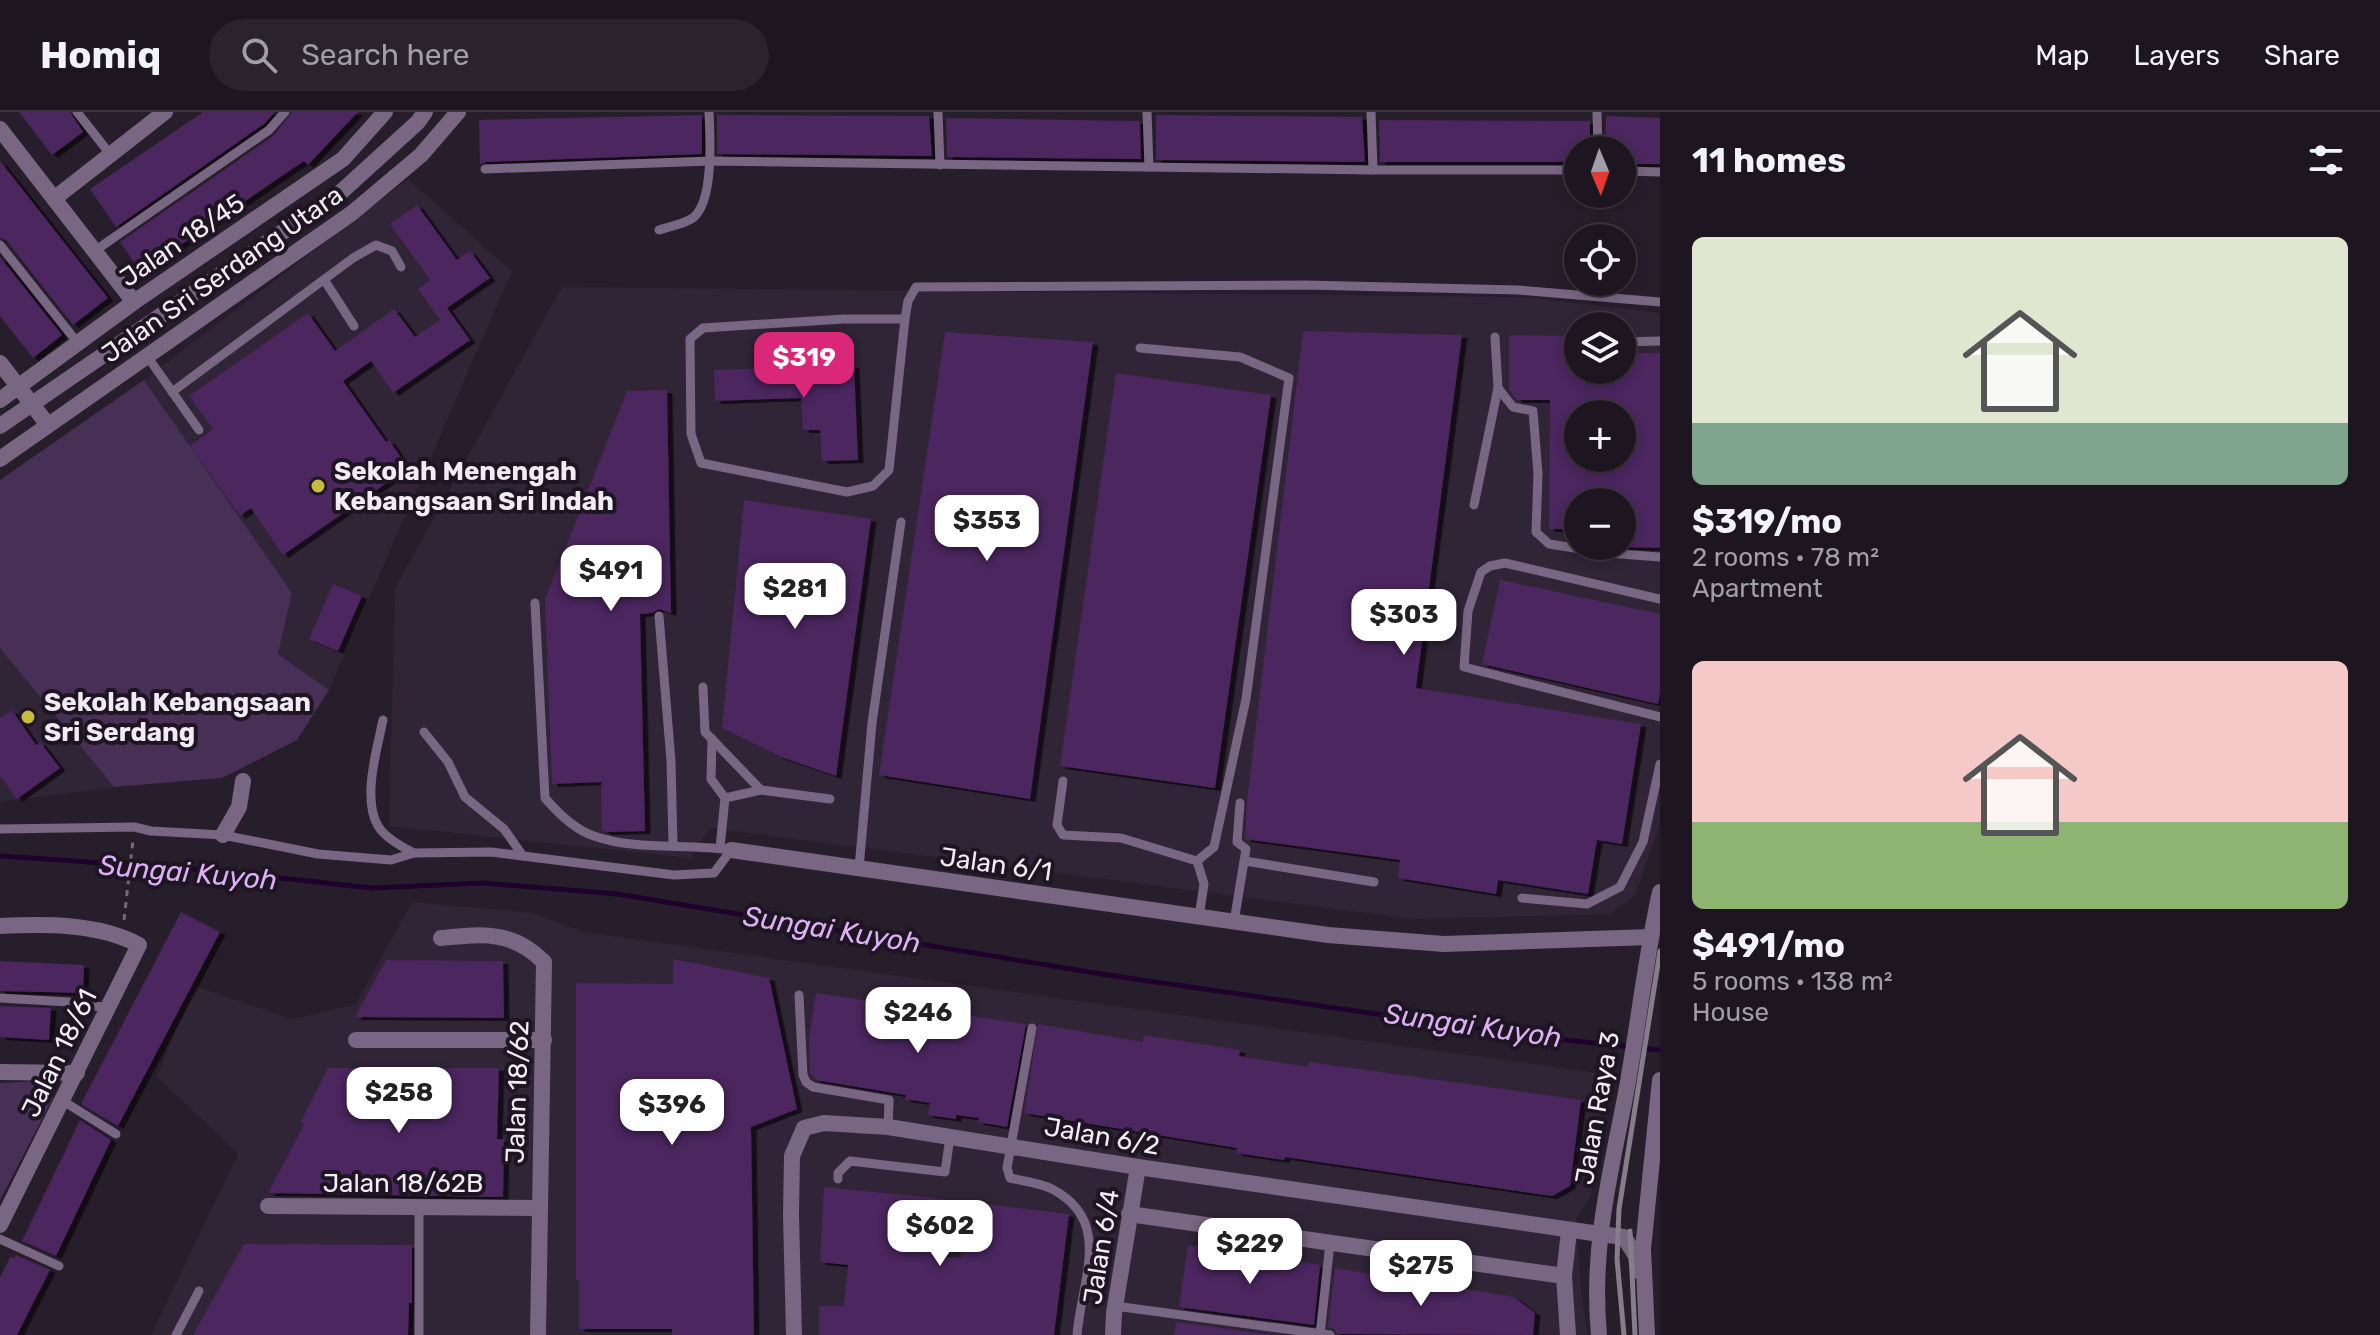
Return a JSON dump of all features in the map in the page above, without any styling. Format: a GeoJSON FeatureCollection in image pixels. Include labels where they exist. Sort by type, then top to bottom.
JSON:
{"type":"FeatureCollection","features":[{"type":"Feature","properties":{"kind":"street"},"geometry":{"type":"LineString","coordinates":[[55,198],[165,112]]}},
{"type":"Feature","properties":{"kind":"street","name":"Jalan Sri Serdang Utara"},"geometry":{"type":"LineString","coordinates":[[0,426],[341,192],[425,112]]}},
{"type":"Feature","properties":{"kind":"street","name":"Jalan Sri Serdang Utara"},"geometry":{"type":"LineString","coordinates":[[0,459],[352,213],[421,155],[458,112]]}},
{"type":"Feature","properties":{"kind":"street","name":"Jalan 18/45"},"geometry":{"type":"LineString","coordinates":[[0,400],[77,342],[343,159],[379,114]]}},
{"type":"Feature","properties":{"kind":"street"},"geometry":{"type":"LineString","coordinates":[[0,129],[134,302]]}},
{"type":"Feature","properties":{"kind":"street"},"geometry":{"type":"LineString","coordinates":[[0,363],[48,425]]}},
{"type":"Feature","properties":{"kind":"street"},"geometry":{"type":"LineString","coordinates":[[223,835],[239,807],[243,781]]}},
{"type":"Feature","properties":{"kind":"street","name":"Jalan 6/1"},"geometry":{"type":"LineString","coordinates":[[726,849],[1328,935],[1444,944],[1650,937]]}},
{"type":"Feature","properties":{"kind":"street","name":"Jalan Raya 3"},"geometry":{"type":"LineString","coordinates":[[1599,1335],[1597,1276],[1607,1177],[1625,1097],[1660,892]]}},
{"type":"Feature","properties":{"kind":"street"},"geometry":{"type":"LineString","coordinates":[[0,926],[103,930],[122,936]]}},
{"type":"Feature","properties":{"kind":"street","name":"Jalan 18/62"},"geometry":{"type":"LineString","coordinates":[[441,938],[490,933],[520,944],[544,962],[538,1335]]}},
{"type":"Feature","properties":{"kind":"street","name":"Jalan 18/61"},"geometry":{"type":"LineString","coordinates":[[0,1225],[139,945],[122,936]]}},
{"type":"Feature","properties":{"kind":"street"},"geometry":{"type":"LineString","coordinates":[[356,1040],[544,1040]]}},
{"type":"Feature","properties":{"kind":"street"},"geometry":{"type":"LineString","coordinates":[[0,1072],[77,1073]]}},
{"type":"Feature","properties":{"kind":"street"},"geometry":{"type":"LineString","coordinates":[[1647,1335],[1643,1249],[1660,1080]]}},
{"type":"Feature","properties":{"kind":"street","name":"Jalan 6/2"},"geometry":{"type":"LineString","coordinates":[[794,1335],[792,1156],[804,1128],[824,1123],[888,1127],[1138,1167],[1600,1234]]}},
{"type":"Feature","properties":{"kind":"street","name":"Jalan 6/4"},"geometry":{"type":"LineString","coordinates":[[1113,1335],[1138,1167]]}},
{"type":"Feature","properties":{"kind":"street","name":"Jalan 18/62B"},"geometry":{"type":"LineString","coordinates":[[268,1206],[538,1208]]}},
{"type":"Feature","properties":{"kind":"street"},"geometry":{"type":"LineString","coordinates":[[1129,1214],[1564,1276]]}},
{"type":"Feature","properties":{"kind":"street"},"geometry":{"type":"LineString","coordinates":[[1568,1335],[1564,1276],[1569,1231]]}},
{"type":"Feature","properties":{"kind":"street"},"geometry":{"type":"LineString","coordinates":[[1600,1234],[1624,1237],[1636,1256],[1647,1335]]}},
{"type":"Feature","properties":{"kind":"lane"},"geometry":{"type":"LineString","coordinates":[[77,112],[110,154]]}},
{"type":"Feature","properties":{"kind":"lane"},"geometry":{"type":"LineString","coordinates":[[96,250],[269,130],[285,112]]}},
{"type":"Feature","properties":{"kind":"lane"},"geometry":{"type":"LineString","coordinates":[[659,230],[692,219],[701,209],[711,161],[709,112]]}},
{"type":"Feature","properties":{"kind":"lane"},"geometry":{"type":"LineString","coordinates":[[938,112],[940,165]]}},
{"type":"Feature","properties":{"kind":"lane"},"geometry":{"type":"LineString","coordinates":[[1147,112],[1149,167]]}},
{"type":"Feature","properties":{"kind":"lane"},"geometry":{"type":"LineString","coordinates":[[1371,112],[1373,170]]}},
{"type":"Feature","properties":{"kind":"lane"},"geometry":{"type":"LineString","coordinates":[[1597,112],[1598,136]]}},
{"type":"Feature","properties":{"kind":"lane"},"geometry":{"type":"LineString","coordinates":[[485,169],[711,161],[1564,170]]}},
{"type":"Feature","properties":{"kind":"lane"},"geometry":{"type":"LineString","coordinates":[[1636,171],[1660,172]]}},
{"type":"Feature","properties":{"kind":"lane"},"geometry":{"type":"LineString","coordinates":[[0,245],[77,342]]}},
{"type":"Feature","properties":{"kind":"lane"},"geometry":{"type":"LineString","coordinates":[[172,392],[353,258],[376,245],[392,251],[401,267]]}},
{"type":"Feature","properties":{"kind":"lane"},"geometry":{"type":"LineString","coordinates":[[325,281],[354,326]]}},
{"type":"Feature","properties":{"kind":"lane"},"geometry":{"type":"LineString","coordinates":[[905,319],[844,319],[703,328],[690,339],[691,434],[701,463],[847,492],[873,486],[889,470],[905,319],[908,301],[916,287],[1320,285],[1518,290],[1660,302]]}},
{"type":"Feature","properties":{"kind":"lane"},"geometry":{"type":"LineString","coordinates":[[1474,505],[1498,388],[1495,337]]}},
{"type":"Feature","properties":{"kind":"lane"},"geometry":{"type":"LineString","coordinates":[[1636,342],[1660,341]]}},
{"type":"Feature","properties":{"kind":"lane"},"geometry":{"type":"LineString","coordinates":[[1140,348],[1240,357],[1289,378],[1246,699],[1214,847],[1197,861]]}},
{"type":"Feature","properties":{"kind":"lane"},"geometry":{"type":"LineString","coordinates":[[147,356],[199,430]]}},
{"type":"Feature","properties":{"kind":"lane"},"geometry":{"type":"LineString","coordinates":[[1498,388],[1513,407],[1533,411],[1538,474],[1536,532],[1549,544],[1660,557]]}},
{"type":"Feature","properties":{"kind":"lane"},"geometry":{"type":"LineString","coordinates":[[859,868],[872,723],[901,522]]}},
{"type":"Feature","properties":{"kind":"lane"},"geometry":{"type":"LineString","coordinates":[[1660,599],[1505,563],[1490,566],[1481,572],[1468,611],[1464,667],[1660,717]]}},
{"type":"Feature","properties":{"kind":"lane","name":"Jalan 6/1"},"geometry":{"type":"LineString","coordinates":[[535,603],[545,798],[557,812],[592,836],[631,843],[726,849]]}},
{"type":"Feature","properties":{"kind":"lane"},"geometry":{"type":"LineString","coordinates":[[659,616],[671,761],[673,845]]}},
{"type":"Feature","properties":{"kind":"lane"},"geometry":{"type":"LineString","coordinates":[[703,687],[705,732],[761,790]]}},
{"type":"Feature","properties":{"kind":"lane"},"geometry":{"type":"LineString","coordinates":[[383,720],[369,791],[378,826],[399,845],[414,853]]}},
{"type":"Feature","properties":{"kind":"lane"},"geometry":{"type":"LineString","coordinates":[[424,732],[448,762],[465,797],[504,829],[523,856]]}},
{"type":"Feature","properties":{"kind":"lane"},"geometry":{"type":"LineString","coordinates":[[0,829],[134,827],[151,831],[223,835],[318,854],[391,860],[414,853],[491,852],[674,875],[714,873],[726,849],[725,798],[711,779],[712,739]]}},
{"type":"Feature","properties":{"kind":"lane"},"geometry":{"type":"LineString","coordinates":[[1522,898],[1587,904],[1620,887],[1643,842],[1660,764]]}},
{"type":"Feature","properties":{"kind":"lane"},"geometry":{"type":"LineString","coordinates":[[1063,781],[1057,825],[1063,835],[1121,838],[1197,861]]}},
{"type":"Feature","properties":{"kind":"lane"},"geometry":{"type":"LineString","coordinates":[[725,798],[761,790],[830,799]]}},
{"type":"Feature","properties":{"kind":"lane"},"geometry":{"type":"LineString","coordinates":[[1234,922],[1246,849],[1237,842],[1240,803]]}},
{"type":"Feature","properties":{"kind":"lane"},"geometry":{"type":"LineString","coordinates":[[1197,861],[1204,884],[1199,917]]}},
{"type":"Feature","properties":{"kind":"lane"},"geometry":{"type":"LineString","coordinates":[[1245,861],[1374,882]]}},
{"type":"Feature","properties":{"kind":"lane"},"geometry":{"type":"LineString","coordinates":[[799,995],[803,1075],[806,1082],[813,1087],[889,1100],[888,1127]]}},
{"type":"Feature","properties":{"kind":"lane"},"geometry":{"type":"LineString","coordinates":[[0,998],[109,1008]]}},
{"type":"Feature","properties":{"kind":"lane"},"geometry":{"type":"LineString","coordinates":[[1032,1028],[1007,1168],[1010,1178],[1050,1188],[1076,1204],[1086,1219],[1091,1246],[1077,1335]]}},
{"type":"Feature","properties":{"kind":"lane"},"geometry":{"type":"LineString","coordinates":[[63,1101],[116,1134]]}},
{"type":"Feature","properties":{"kind":"lane"},"geometry":{"type":"LineString","coordinates":[[838,1179],[838,1173],[850,1161],[945,1172],[950,1137]]}},
{"type":"Feature","properties":{"kind":"lane"},"geometry":{"type":"LineString","coordinates":[[419,1207],[419,1335]]}},
{"type":"Feature","properties":{"kind":"lane"},"geometry":{"type":"LineString","coordinates":[[0,1239],[59,1266]]}},
{"type":"Feature","properties":{"kind":"lane"},"geometry":{"type":"LineString","coordinates":[[1115,1306],[1323,1334],[1330,1243]]}},
{"type":"Feature","properties":{"kind":"lane"},"geometry":{"type":"LineString","coordinates":[[176,1335],[199,1291]]}},
{"type":"Feature","properties":{"kind":"path"},"geometry":{"type":"LineString","coordinates":[[122,936],[134,827]]}},
{"type":"Feature","properties":{"kind":"shaded area","name":"Sekolah Menengah Kebangsaan Sri Indah"},"geometry":{"type":"Polygon","coordinates":[[[408,179],[512,271],[329,690],[278,654],[292,593],[144,380],[408,179]]]}},
{"type":"Feature","properties":{"kind":"shaded area"},"geometry":{"type":"Polygon","coordinates":[[[562,287],[1524,297],[1660,313],[1660,825],[1635,895],[1611,914],[1413,919],[710,828],[691,858],[389,826],[395,588],[562,287]]]}},
{"type":"Feature","properties":{"kind":"shaded area"},"geometry":{"type":"Polygon","coordinates":[[[144,380],[292,593],[278,654],[329,690],[297,740],[222,778],[114,787],[0,648],[0,480],[144,380]]]}},
{"type":"Feature","properties":{"kind":"shaded area","name":"Sekolah Kebangsaan Sri Serdang"},"geometry":{"type":"Polygon","coordinates":[[[0,648],[114,787],[0,802],[0,648]]]}},
{"type":"Feature","properties":{"kind":"shaded area"},"geometry":{"type":"Polygon","coordinates":[[[412,902],[532,913],[583,932],[1604,1074],[1591,1196],[1576,1219],[1588,1335],[151,1335],[238,1154],[157,1077],[194,986],[292,1019],[355,1005],[412,902]]]}},
{"type":"Feature","properties":{"kind":"shaded area"},"geometry":{"type":"Polygon","coordinates":[[[41,1081],[53,1098],[0,1200],[0,1083],[41,1081]]]}},
{"type":"Feature","properties":{"kind":"building"},"geometry":{"type":"Polygon","coordinates":[[[19,112],[70,112],[83,132],[52,155],[19,112]]]}},
{"type":"Feature","properties":{"kind":"building"},"geometry":{"type":"Polygon","coordinates":[[[203,112],[275,112],[264,124],[116,227],[90,189],[203,112]]]}},
{"type":"Feature","properties":{"kind":"building"},"geometry":{"type":"Polygon","coordinates":[[[292,112],[358,112],[308,165],[304,161],[141,272],[120,242],[273,136],[292,112]]]}},
{"type":"Feature","properties":{"kind":"building"},"geometry":{"type":"Polygon","coordinates":[[[702,115],[702,154],[480,164],[479,120],[702,115]]]}},
{"type":"Feature","properties":{"kind":"building"},"geometry":{"type":"Polygon","coordinates":[[[717,115],[929,116],[932,156],[717,154],[717,115]]]}},
{"type":"Feature","properties":{"kind":"building"},"geometry":{"type":"Polygon","coordinates":[[[1156,115],[1362,117],[1365,162],[1156,160],[1156,115]]]}},
{"type":"Feature","properties":{"kind":"building"},"geometry":{"type":"Polygon","coordinates":[[[1606,116],[1660,118],[1660,164],[1636,164],[1636,136],[1605,136],[1606,116]]]}},
{"type":"Feature","properties":{"kind":"building"},"geometry":{"type":"Polygon","coordinates":[[[946,118],[1140,121],[1141,159],[947,157],[946,118]]]}},
{"type":"Feature","properties":{"kind":"building"},"geometry":{"type":"Polygon","coordinates":[[[1379,120],[1590,121],[1590,136],[1564,136],[1564,162],[1380,162],[1379,120]]]}},
{"type":"Feature","properties":{"kind":"building"},"geometry":{"type":"Polygon","coordinates":[[[0,161],[108,298],[73,325],[6,240],[0,238],[0,161]]]}},
{"type":"Feature","properties":{"kind":"building"},"geometry":{"type":"Polygon","coordinates":[[[417,205],[457,260],[470,251],[490,278],[447,308],[470,340],[393,393],[371,361],[343,381],[408,468],[283,555],[251,508],[240,516],[190,446],[213,429],[189,396],[308,313],[335,351],[394,309],[415,337],[440,320],[418,289],[430,280],[390,224],[417,205]]]}},
{"type":"Feature","properties":{"kind":"building"},"geometry":{"type":"Polygon","coordinates":[[[0,257],[62,335],[33,358],[0,316],[0,257]]]}},
{"type":"Feature","properties":{"kind":"building"},"geometry":{"type":"Polygon","coordinates":[[[1303,331],[1462,335],[1416,688],[1641,724],[1622,844],[1597,840],[1588,894],[1498,880],[1496,894],[1398,878],[1400,860],[1245,839],[1303,331]]]}},
{"type":"Feature","properties":{"kind":"building"},"geometry":{"type":"Polygon","coordinates":[[[945,332],[1093,342],[1030,799],[879,775],[945,332]]]}},
{"type":"Feature","properties":{"kind":"building"},"geometry":{"type":"Polygon","coordinates":[[[1509,335],[1564,336],[1564,384],[1636,384],[1636,353],[1660,353],[1660,548],[1636,547],[1636,488],[1564,488],[1564,529],[1549,529],[1550,400],[1517,400],[1509,390],[1509,335]]]}},
{"type":"Feature","properties":{"kind":"building"},"geometry":{"type":"Polygon","coordinates":[[[854,365],[858,460],[822,461],[820,430],[803,430],[801,398],[715,401],[714,370],[854,365]]]}},
{"type":"Feature","properties":{"kind":"building"},"geometry":{"type":"Polygon","coordinates":[[[1116,373],[1271,395],[1215,788],[1060,766],[1116,373]]]}},
{"type":"Feature","properties":{"kind":"building"},"geometry":{"type":"Polygon","coordinates":[[[667,390],[671,613],[659,609],[640,614],[645,831],[607,832],[602,830],[601,782],[552,784],[545,600],[627,391],[667,390]]]}},
{"type":"Feature","properties":{"kind":"building"},"geometry":{"type":"Polygon","coordinates":[[[744,500],[871,519],[836,776],[781,757],[722,728],[744,500]]]}},
{"type":"Feature","properties":{"kind":"building"},"geometry":{"type":"Polygon","coordinates":[[[1500,580],[1660,614],[1658,704],[1482,664],[1500,580]]]}},
{"type":"Feature","properties":{"kind":"building"},"geometry":{"type":"Polygon","coordinates":[[[333,584],[362,596],[338,651],[309,639],[333,584]]]}},
{"type":"Feature","properties":{"kind":"building"},"geometry":{"type":"Polygon","coordinates":[[[12,710],[36,745],[40,742],[60,768],[17,799],[0,776],[0,718],[12,710]]]}},
{"type":"Feature","properties":{"kind":"building"},"geometry":{"type":"Polygon","coordinates":[[[181,912],[220,932],[118,1126],[81,1104],[181,912]]]}},
{"type":"Feature","properties":{"kind":"building"},"geometry":{"type":"Polygon","coordinates":[[[673,959],[769,978],[797,1109],[751,1127],[754,1335],[672,1335],[672,1329],[579,1329],[579,1280],[576,1280],[576,983],[673,984],[673,959]]]}},
{"type":"Feature","properties":{"kind":"building"},"geometry":{"type":"Polygon","coordinates":[[[386,960],[503,961],[504,1018],[355,1017],[386,960]]]}},
{"type":"Feature","properties":{"kind":"building"},"geometry":{"type":"Polygon","coordinates":[[[0,961],[84,965],[83,993],[0,991],[0,961]]]}},
{"type":"Feature","properties":{"kind":"building"},"geometry":{"type":"Polygon","coordinates":[[[816,993],[1026,1024],[1007,1127],[978,1122],[979,1118],[928,1115],[930,1103],[905,1099],[906,1095],[816,1080],[810,1073],[809,1038],[816,993]]]}},
{"type":"Feature","properties":{"kind":"building"},"geometry":{"type":"Polygon","coordinates":[[[0,1006],[51,1008],[49,1040],[0,1037],[0,1006]]]}},
{"type":"Feature","properties":{"kind":"building"},"geometry":{"type":"Polygon","coordinates":[[[1038,1024],[1143,1042],[1144,1035],[1240,1050],[1239,1056],[1308,1067],[1309,1062],[1581,1100],[1570,1186],[1552,1196],[1285,1157],[1284,1160],[1236,1153],[1237,1148],[1024,1113],[1038,1024]]]}},
{"type":"Feature","properties":{"kind":"building"},"geometry":{"type":"Polygon","coordinates":[[[328,1068],[499,1068],[497,1139],[504,1139],[503,1197],[268,1193],[305,1123],[300,1123],[328,1068]]]}},
{"type":"Feature","properties":{"kind":"building"},"geometry":{"type":"Polygon","coordinates":[[[80,1120],[111,1140],[56,1256],[22,1241],[80,1120]]]}},
{"type":"Feature","properties":{"kind":"building"},"geometry":{"type":"Polygon","coordinates":[[[824,1187],[944,1199],[936,1256],[961,1258],[968,1202],[1069,1214],[1054,1335],[819,1335],[819,1306],[844,1306],[848,1265],[820,1262],[824,1187]]]}},
{"type":"Feature","properties":{"kind":"building"},"geometry":{"type":"Polygon","coordinates":[[[244,1244],[412,1245],[412,1303],[409,1303],[408,1335],[193,1335],[244,1244]]]}},
{"type":"Feature","properties":{"kind":"building"},"geometry":{"type":"Polygon","coordinates":[[[1188,1245],[1320,1265],[1314,1325],[1179,1307],[1188,1245]]]}},
{"type":"Feature","properties":{"kind":"building"},"geometry":{"type":"Polygon","coordinates":[[[16,1255],[50,1270],[17,1335],[0,1335],[0,1277],[11,1256],[14,1258],[16,1255]]]}},
{"type":"Feature","properties":{"kind":"building"},"geometry":{"type":"Polygon","coordinates":[[[1335,1268],[1514,1297],[1535,1313],[1533,1335],[1337,1334],[1328,1327],[1335,1268]]]}},
{"type":"Feature","properties":{"kind":"building"},"geometry":{"type":"Polygon","coordinates":[[[1176,1322],[1271,1335],[1174,1335],[1176,1322]]]}},
{"type":"Feature","properties":{"kind":"waterway","name":"Sungai Kuyoh"},"geometry":{"type":"LineString","coordinates":[[0,856],[207,870],[372,888],[482,883],[618,894],[1107,975],[1536,1037],[1660,1050]]}},
{"type":"Feature","properties":{"kind":"railway"},"geometry":{"type":"LineString","coordinates":[[1624,1335],[1617,1259],[1619,1209],[1660,951]]}},
{"type":"Feature","properties":{"kind":"railway"},"geometry":{"type":"LineString","coordinates":[[1630,1231],[1635,1335]]}},
{"type":"Feature","properties":{"kind":"place","name":"Sekolah Menengah Kebangsaan Sri Indah"},"geometry":{"type":"Point","coordinates":[318,486]}},
{"type":"Feature","properties":{"kind":"place","name":"Sekolah Kebangsaan Sri Serdang"},"geometry":{"type":"Point","coordinates":[28,717]}}]}
